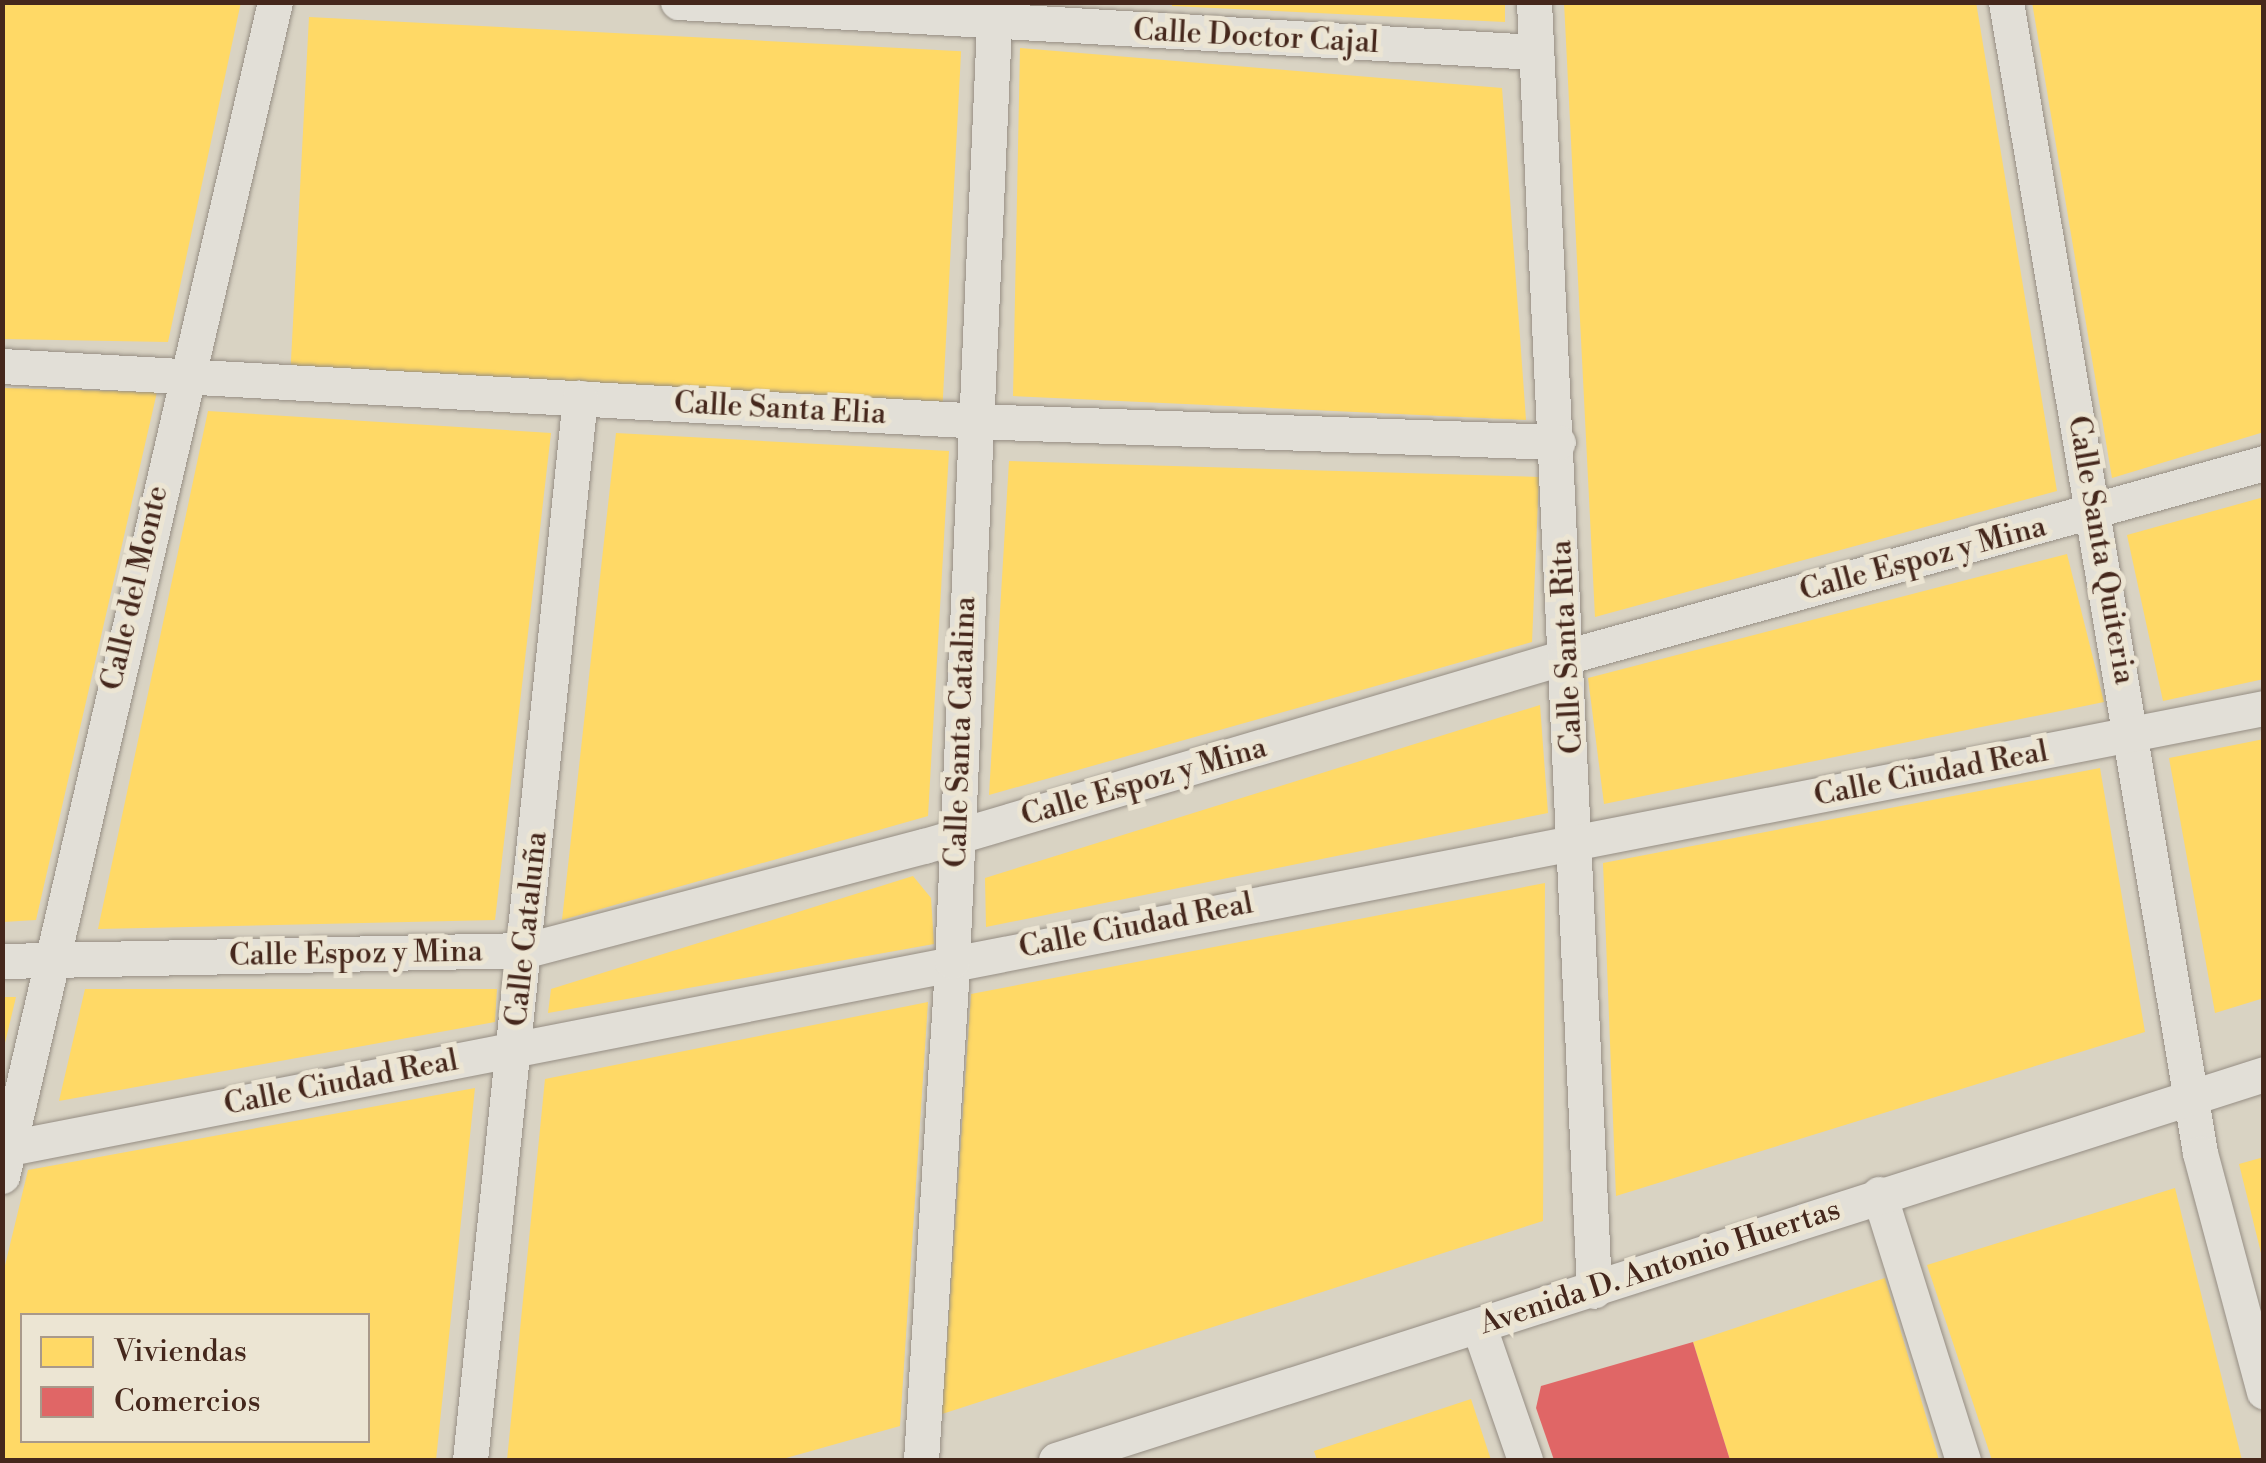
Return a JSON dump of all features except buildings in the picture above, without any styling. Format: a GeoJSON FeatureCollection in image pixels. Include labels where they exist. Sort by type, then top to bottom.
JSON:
{"type":"FeatureCollection","features":[{"type":"Feature","properties":{"kind":"street","name":"Calle del Monte"},"geometry":{"type":"LineString","coordinates":[[6,1162],[184,374],[275,2]]}},
{"type":"Feature","properties":{"kind":"street","name":"Calle Doctor Cajal"},"geometry":{"type":"LineString","coordinates":[[678,2],[994,13],[1536,52]]}},
{"type":"Feature","properties":{"kind":"street","name":"Calle Santa Rita"},"geometry":{"type":"LineString","coordinates":[[1534,2],[1558,442],[1565,658],[1578,840],[1594,1291]]}},
{"type":"Feature","properties":{"kind":"street","name":"Calle Santa Quiteria"},"geometry":{"type":"LineString","coordinates":[[2006,2],[2133,736],[2191,1098],[2264,1392]]}},
{"type":"Feature","properties":{"kind":"street","name":"Calle Santa Catalina"},"geometry":{"type":"LineString","coordinates":[[921,1460],[952,961],[994,13]]}},
{"type":"Feature","properties":{"kind":"street","name":"Calle Santa Elia"},"geometry":{"type":"LineString","coordinates":[[2,366],[974,420],[1558,442]]}},
{"type":"Feature","properties":{"kind":"street","name":"Calle Cataluña"},"geometry":{"type":"LineString","coordinates":[[470,1460],[527,950],[580,398]]}},
{"type":"Feature","properties":{"kind":"street","name":"Calle Espoz y Mina"},"geometry":{"type":"LineString","coordinates":[[2,961],[527,950],[956,836],[1565,658],[2264,464]]}},
{"type":"Feature","properties":{"kind":"street","name":"Calle Ciudad Real"},"geometry":{"type":"LineString","coordinates":[[6,1162],[514,1049],[2264,708]]}},
{"type":"Feature","properties":{"kind":"street","name":"Avenida D. Antonio Huertas"},"geometry":{"type":"LineString","coordinates":[[1056,1460],[1594,1291],[1878,1194],[2264,1074]]}},
{"type":"Feature","properties":{"kind":"street"},"geometry":{"type":"LineString","coordinates":[[1878,1194],[1963,1460]]}},
{"type":"Feature","properties":{"kind":"street"},"geometry":{"type":"LineString","coordinates":[[1479,1327],[1524,1460]]}}]}
